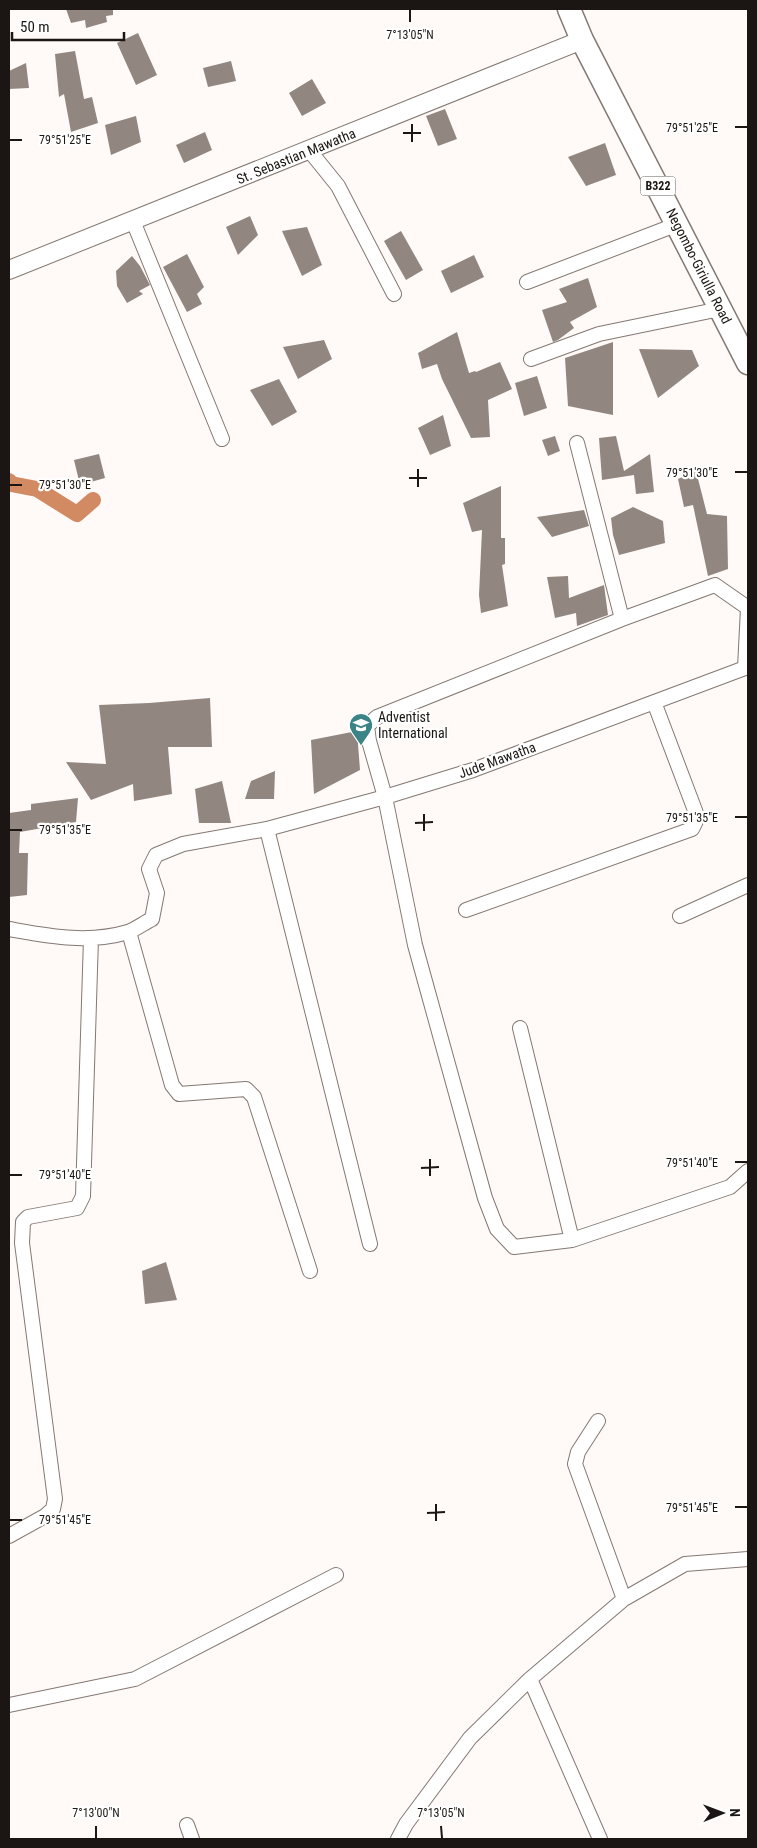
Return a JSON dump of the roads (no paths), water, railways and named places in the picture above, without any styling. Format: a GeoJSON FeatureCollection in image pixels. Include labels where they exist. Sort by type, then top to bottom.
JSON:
{"type":"FeatureCollection","features":[{"type":"Feature","properties":{"kind":"main road","name":"Negombo-Giriulla Road"},"geometry":{"type":"LineString","coordinates":[[569,9],[582,40],[748,363]]}},
{"type":"Feature","properties":{"kind":"street","name":"St. Sebastian Mawatha"},"geometry":{"type":"LineString","coordinates":[[9,270],[582,40]]}},
{"type":"Feature","properties":{"kind":"street"},"geometry":{"type":"LineString","coordinates":[[310,150],[338,186],[394,294]]}},
{"type":"Feature","properties":{"kind":"street"},"geometry":{"type":"LineString","coordinates":[[133,221],[222,439]]}},
{"type":"Feature","properties":{"kind":"street"},"geometry":{"type":"LineString","coordinates":[[527,282],[678,224]]}},
{"type":"Feature","properties":{"kind":"street"},"geometry":{"type":"LineString","coordinates":[[530,359],[599,334],[720,309]]}},
{"type":"Feature","properties":{"kind":"street"},"geometry":{"type":"LineString","coordinates":[[577,443],[622,619]]}},
{"type":"Feature","properties":{"kind":"street"},"geometry":{"type":"LineString","coordinates":[[748,608],[715,585],[622,619],[377,717],[367,726],[368,741],[385,797],[415,946],[486,1198],[497,1229],[514,1247],[572,1240],[730,1187],[748,1171]]}},
{"type":"Feature","properties":{"kind":"street","name":"Jude Mawatha"},"geometry":{"type":"LineString","coordinates":[[129,932],[152,919],[157,893],[149,869],[156,855],[183,844],[267,829],[385,797],[473,770],[745,668],[748,608]]}},
{"type":"Feature","properties":{"kind":"street"},"geometry":{"type":"LineString","coordinates":[[466,910],[692,829],[696,821],[696,813],[654,702]]}},
{"type":"Feature","properties":{"kind":"street"},"geometry":{"type":"LineString","coordinates":[[267,829],[370,1244]]}},
{"type":"Feature","properties":{"kind":"street"},"geometry":{"type":"LineString","coordinates":[[680,916],[748,885]]}},
{"type":"Feature","properties":{"kind":"street"},"geometry":{"type":"LineString","coordinates":[[9,929],[60,938],[91,938],[129,932],[172,1084],[180,1094],[246,1090],[254,1097],[310,1271]]}},
{"type":"Feature","properties":{"kind":"street"},"geometry":{"type":"LineString","coordinates":[[9,1536],[45,1516],[53,1509],[56,1499],[22,1243],[23,1222],[28,1217],[78,1208],[83,1196],[91,938]]}},
{"type":"Feature","properties":{"kind":"street"},"geometry":{"type":"LineString","coordinates":[[520,1028],[572,1240]]}},
{"type":"Feature","properties":{"kind":"street"},"geometry":{"type":"LineString","coordinates":[[598,1421],[578,1452],[575,1464],[624,1599]]}},
{"type":"Feature","properties":{"kind":"street"},"geometry":{"type":"LineString","coordinates":[[398,1839],[406,1824],[470,1738],[530,1679],[624,1599],[685,1564],[748,1559]]}},
{"type":"Feature","properties":{"kind":"street"},"geometry":{"type":"LineString","coordinates":[[9,1705],[135,1679],[336,1575]]}},
{"type":"Feature","properties":{"kind":"street"},"geometry":{"type":"LineString","coordinates":[[530,1679],[600,1839]]}},
{"type":"Feature","properties":{"kind":"street"},"geometry":{"type":"LineString","coordinates":[[187,1825],[192,1839]]}},
{"type":"Feature","properties":{"kind":"waterway"},"geometry":{"type":"LineString","coordinates":[[9,481],[11,484],[37,489],[77,514],[93,500]]}},
{"type":"Feature","properties":{"kind":"place","name":"Adventist International"},"geometry":{"type":"Point","coordinates":[361,746]}}]}
